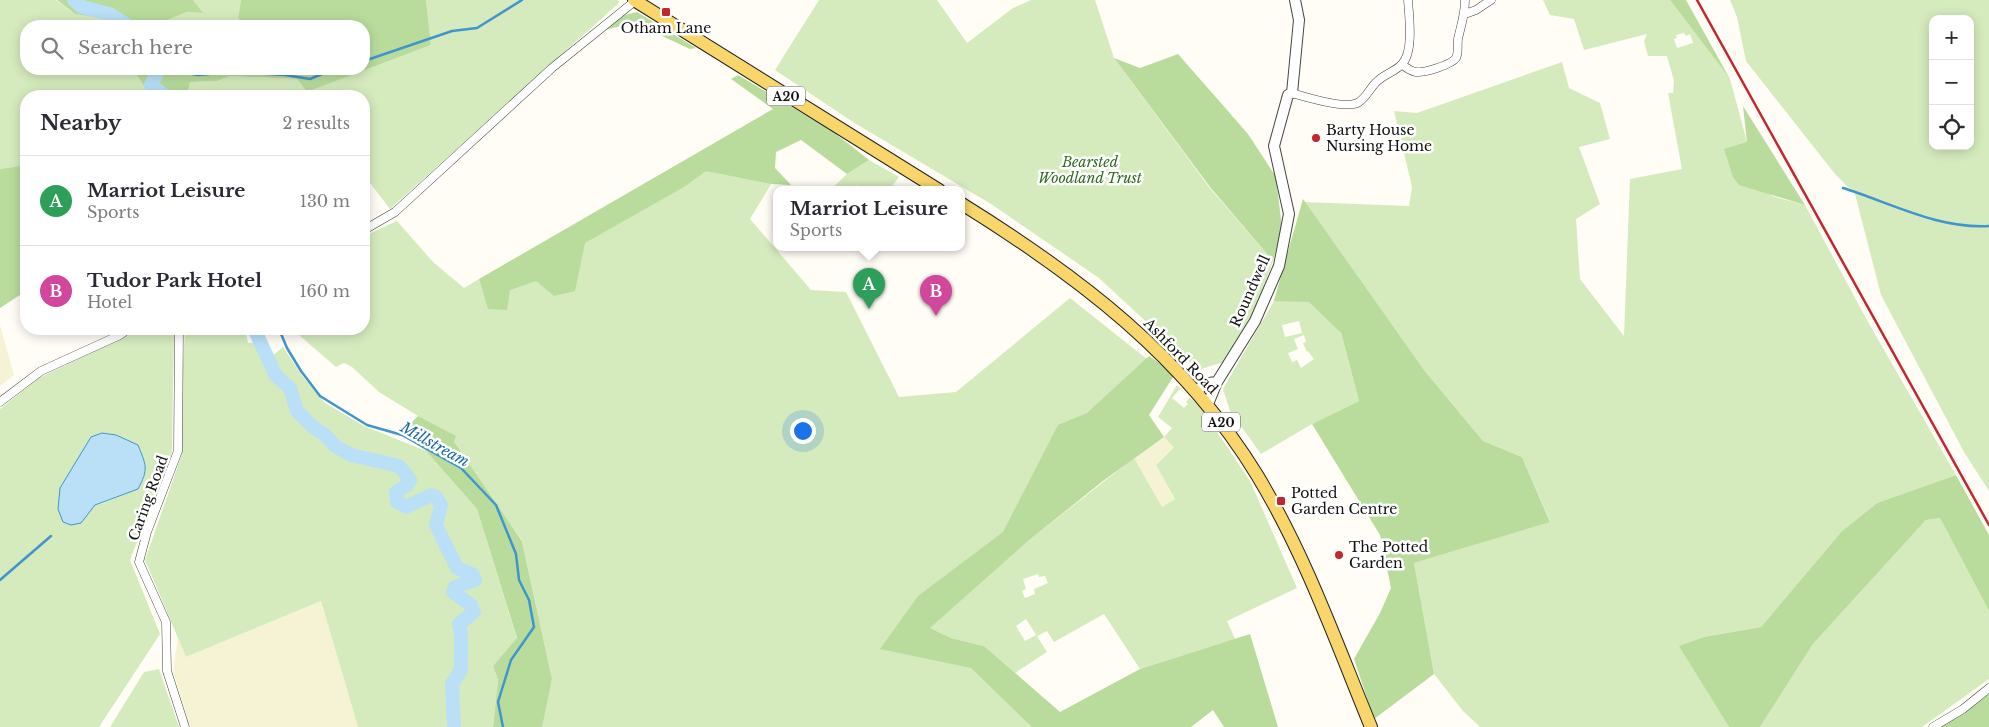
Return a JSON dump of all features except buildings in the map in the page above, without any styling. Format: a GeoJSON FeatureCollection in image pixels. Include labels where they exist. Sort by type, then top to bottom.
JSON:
{"type":"FeatureCollection","features":[{"type":"Feature","properties":{"kind":"main road","name":"A20"},"geometry":{"type":"LineString","coordinates":[[635,0],[933,186]]}},
{"type":"Feature","properties":{"kind":"main road","name":"Ashford Road"},"geometry":{"type":"LineString","coordinates":[[965,206],[1035,253],[1110,309],[1161,354],[1208,404],[1258,476],[1293,541],[1319,599],[1371,727]]}},
{"type":"Feature","properties":{"kind":"street"},"geometry":{"type":"LineString","coordinates":[[370,227],[395,212],[552,68],[635,0]]}},
{"type":"Feature","properties":{"kind":"street","name":"Roundwell"},"geometry":{"type":"LineString","coordinates":[[1208,404],[1217,382],[1255,321],[1279,266],[1288,214],[1274,146],[1288,95],[1292,93],[1298,20],[1295,0]]}},
{"type":"Feature","properties":{"kind":"street"},"geometry":{"type":"LineString","coordinates":[[1292,93],[1328,102],[1357,104],[1378,80],[1402,64],[1408,54],[1408,0]]}},
{"type":"Feature","properties":{"kind":"street"},"geometry":{"type":"LineString","coordinates":[[1402,64],[1414,72],[1419,72],[1452,62],[1457,55],[1457,42],[1465,14],[1465,0]]}},
{"type":"Feature","properties":{"kind":"street"},"geometry":{"type":"LineString","coordinates":[[1465,14],[1476,10],[1492,0]]}},
{"type":"Feature","properties":{"kind":"street"},"geometry":{"type":"LineString","coordinates":[[0,402],[41,371],[120,335]]}},
{"type":"Feature","properties":{"kind":"street","name":"Caring Road"},"geometry":{"type":"LineString","coordinates":[[179,335],[178,451],[147,532],[139,562],[166,622],[167,671],[185,727]]}},
{"type":"Feature","properties":{"kind":"street"},"geometry":{"type":"LineString","coordinates":[[1196,390],[1217,382]]}},
{"type":"Feature","properties":{"kind":"street"},"geometry":{"type":"LineString","coordinates":[[1933,727],[1963,709],[1989,688]]}},
{"type":"Feature","properties":{"kind":"shaded area"},"geometry":{"type":"Polygon","coordinates":[[[0,325],[14,375],[0,386],[0,325]]]}},
{"type":"Feature","properties":{"kind":"shaded area"},"geometry":{"type":"Polygon","coordinates":[[[1164,437],[1174,446],[1156,465],[1175,499],[1162,507],[1134,458],[1164,437]]]}},
{"type":"Feature","properties":{"kind":"shaded area"},"geometry":{"type":"Polygon","coordinates":[[[321,601],[358,727],[190,727],[173,671],[178,637],[186,657],[321,601]]]}},
{"type":"Feature","properties":{"kind":"green space"},"geometry":{"type":"Polygon","coordinates":[[[0,0],[56,0],[75,14],[106,19],[107,20],[20,20],[20,75],[137,75],[146,90],[20,90],[20,166],[0,169],[0,0]]]}},
{"type":"Feature","properties":{"kind":"green space"},"geometry":{"type":"Polygon","coordinates":[[[57,0],[193,0],[203,13],[187,12],[167,20],[107,20],[75,14],[57,0]]]}},
{"type":"Feature","properties":{"kind":"green space"},"geometry":{"type":"Polygon","coordinates":[[[193,0],[241,0],[238,18],[240,20],[166,20],[187,12],[202,13],[193,0]]]}},
{"type":"Feature","properties":{"kind":"green space"},"geometry":{"type":"Polygon","coordinates":[[[241,0],[426,0],[431,45],[370,68],[370,20],[240,20],[238,18],[241,0]]]}},
{"type":"Feature","properties":{"kind":"green space"},"geometry":{"type":"Polygon","coordinates":[[[426,0],[617,0],[620,2],[390,209],[370,183],[370,90],[312,90],[352,75],[370,75],[370,68],[431,45],[426,0]]]}},
{"type":"Feature","properties":{"kind":"green space","name":"Bearsted Woodland Trust"},"geometry":{"type":"Polygon","coordinates":[[[819,0],[937,0],[967,43],[1013,8],[1031,0],[1095,0],[1114,58],[1209,187],[1273,261],[1250,323],[1227,361],[1198,370],[1099,278],[991,204],[965,189],[965,186],[961,186],[853,122],[775,70],[819,0]]]}},
{"type":"Feature","properties":{"kind":"green space"},"geometry":{"type":"Polygon","coordinates":[[[1543,0],[1670,0],[1730,79],[1747,142],[1772,196],[1805,205],[1868,322],[1956,475],[1877,503],[1842,531],[1761,627],[1704,637],[1680,646],[1729,727],[1480,727],[1463,711],[1434,674],[1414,563],[1550,521],[1522,457],[1483,441],[1424,370],[1304,202],[1409,206],[1412,187],[1394,111],[1417,113],[1562,62],[1569,88],[1600,103],[1610,139],[1579,147],[1600,204],[1576,219],[1580,279],[1624,336],[1630,179],[1682,169],[1668,93],[1673,93],[1674,81],[1667,56],[1648,56],[1644,41],[1647,34],[1584,50],[1574,19],[1550,15],[1543,0]],[[1684,33],[1676,35],[1677,38],[1674,39],[1677,48],[1693,43],[1690,34],[1686,36],[1684,33]]]}},
{"type":"Feature","properties":{"kind":"green space"},"geometry":{"type":"Polygon","coordinates":[[[1670,0],[1686,0],[1730,79],[1670,0]]]}},
{"type":"Feature","properties":{"kind":"green space"},"geometry":{"type":"Polygon","coordinates":[[[1730,0],[1989,0],[1989,491],[1964,452],[1881,295],[1855,194],[1835,174],[1746,61],[1737,17],[1730,0]]]}},
{"type":"Feature","properties":{"kind":"green space"},"geometry":{"type":"Polygon","coordinates":[[[637,12],[696,48],[690,49],[634,23],[604,30],[625,15],[637,12]]]}},
{"type":"Feature","properties":{"kind":"green space"},"geometry":{"type":"Polygon","coordinates":[[[1178,54],[1248,134],[1276,177],[1282,228],[1273,261],[1210,187],[1114,58],[1140,68],[1178,54]]]}},
{"type":"Feature","properties":{"kind":"green space"},"geometry":{"type":"Polygon","coordinates":[[[137,75],[352,75],[312,90],[305,90],[297,79],[230,76],[217,81],[190,82],[188,90],[146,90],[137,75]]]}},
{"type":"Feature","properties":{"kind":"green space"},"geometry":{"type":"Polygon","coordinates":[[[738,75],[832,131],[869,160],[847,174],[801,140],[776,152],[775,168],[791,185],[771,184],[706,171],[684,187],[585,243],[575,291],[554,296],[536,281],[510,290],[507,310],[488,309],[479,279],[773,109],[731,79],[738,75]]]}},
{"type":"Feature","properties":{"kind":"green space"},"geometry":{"type":"Polygon","coordinates":[[[230,76],[297,79],[305,90],[188,90],[190,82],[217,81],[230,76]]]}},
{"type":"Feature","properties":{"kind":"green space"},"geometry":{"type":"Polygon","coordinates":[[[1743,106],[1805,205],[1739,185],[1733,177],[1724,149],[1747,142],[1743,106]]]}},
{"type":"Feature","properties":{"kind":"green space"},"geometry":{"type":"Polygon","coordinates":[[[869,160],[899,177],[892,186],[834,186],[847,174],[869,160]]]}},
{"type":"Feature","properties":{"kind":"green space"},"geometry":{"type":"Polygon","coordinates":[[[701,163],[771,184],[750,219],[773,246],[773,251],[777,251],[811,290],[846,292],[899,397],[956,392],[1070,298],[1167,375],[932,626],[1028,541],[1134,458],[1162,507],[1175,499],[1156,465],[1174,447],[1164,437],[1172,428],[1158,417],[1177,385],[1187,395],[1180,389],[1172,398],[1184,408],[1188,404],[1186,402],[1190,397],[1201,408],[1250,481],[1297,588],[1227,621],[1235,639],[1140,669],[1104,614],[1054,642],[1047,631],[1037,636],[1047,652],[1015,673],[984,646],[951,638],[932,629],[1040,727],[540,727],[552,679],[522,540],[444,432],[379,392],[352,367],[344,363],[336,367],[299,335],[370,335],[370,233],[397,221],[433,262],[464,288],[479,279],[484,295],[701,163]],[[1038,574],[1023,579],[1026,589],[1022,591],[1025,598],[1035,594],[1034,589],[1048,583],[1045,576],[1039,577],[1038,574]],[[1026,619],[1016,626],[1025,641],[1036,635],[1026,619]]]}},
{"type":"Feature","properties":{"kind":"green space"},"geometry":{"type":"Polygon","coordinates":[[[20,166],[20,295],[0,308],[0,169],[20,166]]]}},
{"type":"Feature","properties":{"kind":"green space"},"geometry":{"type":"Polygon","coordinates":[[[1303,199],[1424,370],[1483,441],[1522,457],[1550,522],[1414,563],[1434,674],[1374,719],[1354,659],[1380,613],[1391,588],[1380,535],[1312,424],[1359,401],[1341,333],[1309,302],[1274,301],[1303,199]]]}},
{"type":"Feature","properties":{"kind":"green space"},"geometry":{"type":"Polygon","coordinates":[[[1293,234],[1341,334],[1359,401],[1312,424],[1261,454],[1230,411],[1223,389],[1274,301],[1293,234]],[[1299,321],[1282,325],[1285,337],[1302,333],[1299,321]],[[1304,335],[1294,339],[1298,349],[1288,353],[1292,362],[1297,360],[1301,368],[1314,359],[1307,352],[1303,343],[1306,342],[1304,335]]]}},
{"type":"Feature","properties":{"kind":"green space"},"geometry":{"type":"Polygon","coordinates":[[[126,335],[174,335],[172,452],[130,560],[160,634],[99,727],[0,727],[0,409],[39,378],[126,335]],[[144,479],[95,506],[138,489],[144,479]]]}},
{"type":"Feature","properties":{"kind":"green space"},"geometry":{"type":"Polygon","coordinates":[[[185,335],[246,335],[248,343],[258,342],[266,361],[283,347],[303,377],[325,403],[364,426],[426,451],[477,509],[517,639],[493,666],[498,680],[493,727],[358,727],[321,601],[186,657],[145,560],[182,454],[181,403],[185,335]]]}},
{"type":"Feature","properties":{"kind":"green space"},"geometry":{"type":"Polygon","coordinates":[[[1149,356],[1175,374],[1149,415],[1164,437],[1103,481],[1028,541],[930,628],[951,638],[984,646],[1060,712],[1140,669],[1250,634],[1278,727],[1224,727],[1213,710],[1191,727],[1032,727],[971,668],[880,649],[918,596],[1003,532],[1058,425],[1087,413],[1149,356]]]}},
{"type":"Feature","properties":{"kind":"green space"},"geometry":{"type":"Polygon","coordinates":[[[418,416],[456,436],[454,442],[522,541],[552,679],[542,727],[493,727],[498,680],[493,666],[517,638],[477,509],[426,451],[401,433],[418,416]]]}},
{"type":"Feature","properties":{"kind":"green space"},"geometry":{"type":"Polygon","coordinates":[[[1956,475],[1989,535],[1989,611],[1940,518],[1926,520],[1813,644],[1760,727],[1729,727],[1679,646],[1704,637],[1761,627],[1842,531],[1877,503],[1956,475]]]}},
{"type":"Feature","properties":{"kind":"green space"},"geometry":{"type":"Polygon","coordinates":[[[1940,518],[1989,611],[1989,679],[1922,727],[1760,727],[1813,644],[1926,520],[1940,518]]]}},
{"type":"Feature","properties":{"kind":"green space"},"geometry":{"type":"Polygon","coordinates":[[[159,669],[179,727],[110,727],[144,672],[159,669]]]}},
{"type":"Feature","properties":{"kind":"green space"},"geometry":{"type":"Polygon","coordinates":[[[1989,692],[1989,727],[1941,727],[1989,692]]]}},
{"type":"Feature","properties":{"kind":"water"},"geometry":{"type":"Polygon","coordinates":[[[102,433],[116,435],[138,445],[145,467],[144,476],[138,489],[95,505],[81,523],[71,525],[63,522],[58,509],[60,488],[91,437],[102,433]]]}},
{"type":"Feature","properties":{"kind":"waterway"},"geometry":{"type":"LineString","coordinates":[[74,0],[82,7],[109,14],[119,20]]}},
{"type":"Feature","properties":{"kind":"waterway"},"geometry":{"type":"LineString","coordinates":[[370,59],[452,31],[477,28],[522,0]]}},
{"type":"Feature","properties":{"kind":"waterway"},"geometry":{"type":"LineString","coordinates":[[156,75],[151,85],[157,90]]}},
{"type":"Feature","properties":{"kind":"waterway"},"geometry":{"type":"LineString","coordinates":[[285,75],[310,79],[320,75]]}},
{"type":"Feature","properties":{"kind":"waterway"},"geometry":{"type":"LineString","coordinates":[[1843,188],[1933,219],[1970,226],[1989,226]]}},
{"type":"Feature","properties":{"kind":"waterway"},"geometry":{"type":"LineString","coordinates":[[257,335],[276,376],[290,388],[297,411],[313,427],[325,435],[335,446],[351,455],[399,466],[410,480],[406,486],[396,492],[397,502],[406,507],[431,495],[436,497],[441,505],[436,525],[457,568],[472,574],[475,580],[455,587],[453,592],[471,605],[474,612],[459,624],[461,634],[461,670],[452,684],[454,727]]}},
{"type":"Feature","properties":{"kind":"waterway","name":"Millstream"},"geometry":{"type":"LineString","coordinates":[[282,335],[301,371],[320,396],[367,425],[402,435],[461,468],[496,505],[516,554],[519,580],[529,600],[534,627],[511,660],[498,702],[503,727]]}},
{"type":"Feature","properties":{"kind":"waterway"},"geometry":{"type":"LineString","coordinates":[[0,580],[51,536]]}},
{"type":"Feature","properties":{"kind":"railway"},"geometry":{"type":"LineString","coordinates":[[1697,0],[1989,525]]}},
{"type":"Feature","properties":{"kind":"place","name":"Otham Lane"},"geometry":{"type":"Point","coordinates":[666,12]}},
{"type":"Feature","properties":{"kind":"place","name":"Barty House Nursing Home"},"geometry":{"type":"Point","coordinates":[1316,138]}},
{"type":"Feature","properties":{"kind":"place","name":"Marriot Leisure"},"geometry":{"type":"Point","coordinates":[869,309]}},
{"type":"Feature","properties":{"kind":"place","name":"Tudor Park Hotel"},"geometry":{"type":"Point","coordinates":[936,316]}},
{"type":"Feature","properties":{"kind":"place","name":"Potted Garden Centre"},"geometry":{"type":"Point","coordinates":[1281,501]}},
{"type":"Feature","properties":{"kind":"place","name":"The Potted Garden"},"geometry":{"type":"Point","coordinates":[1339,555]}}]}
